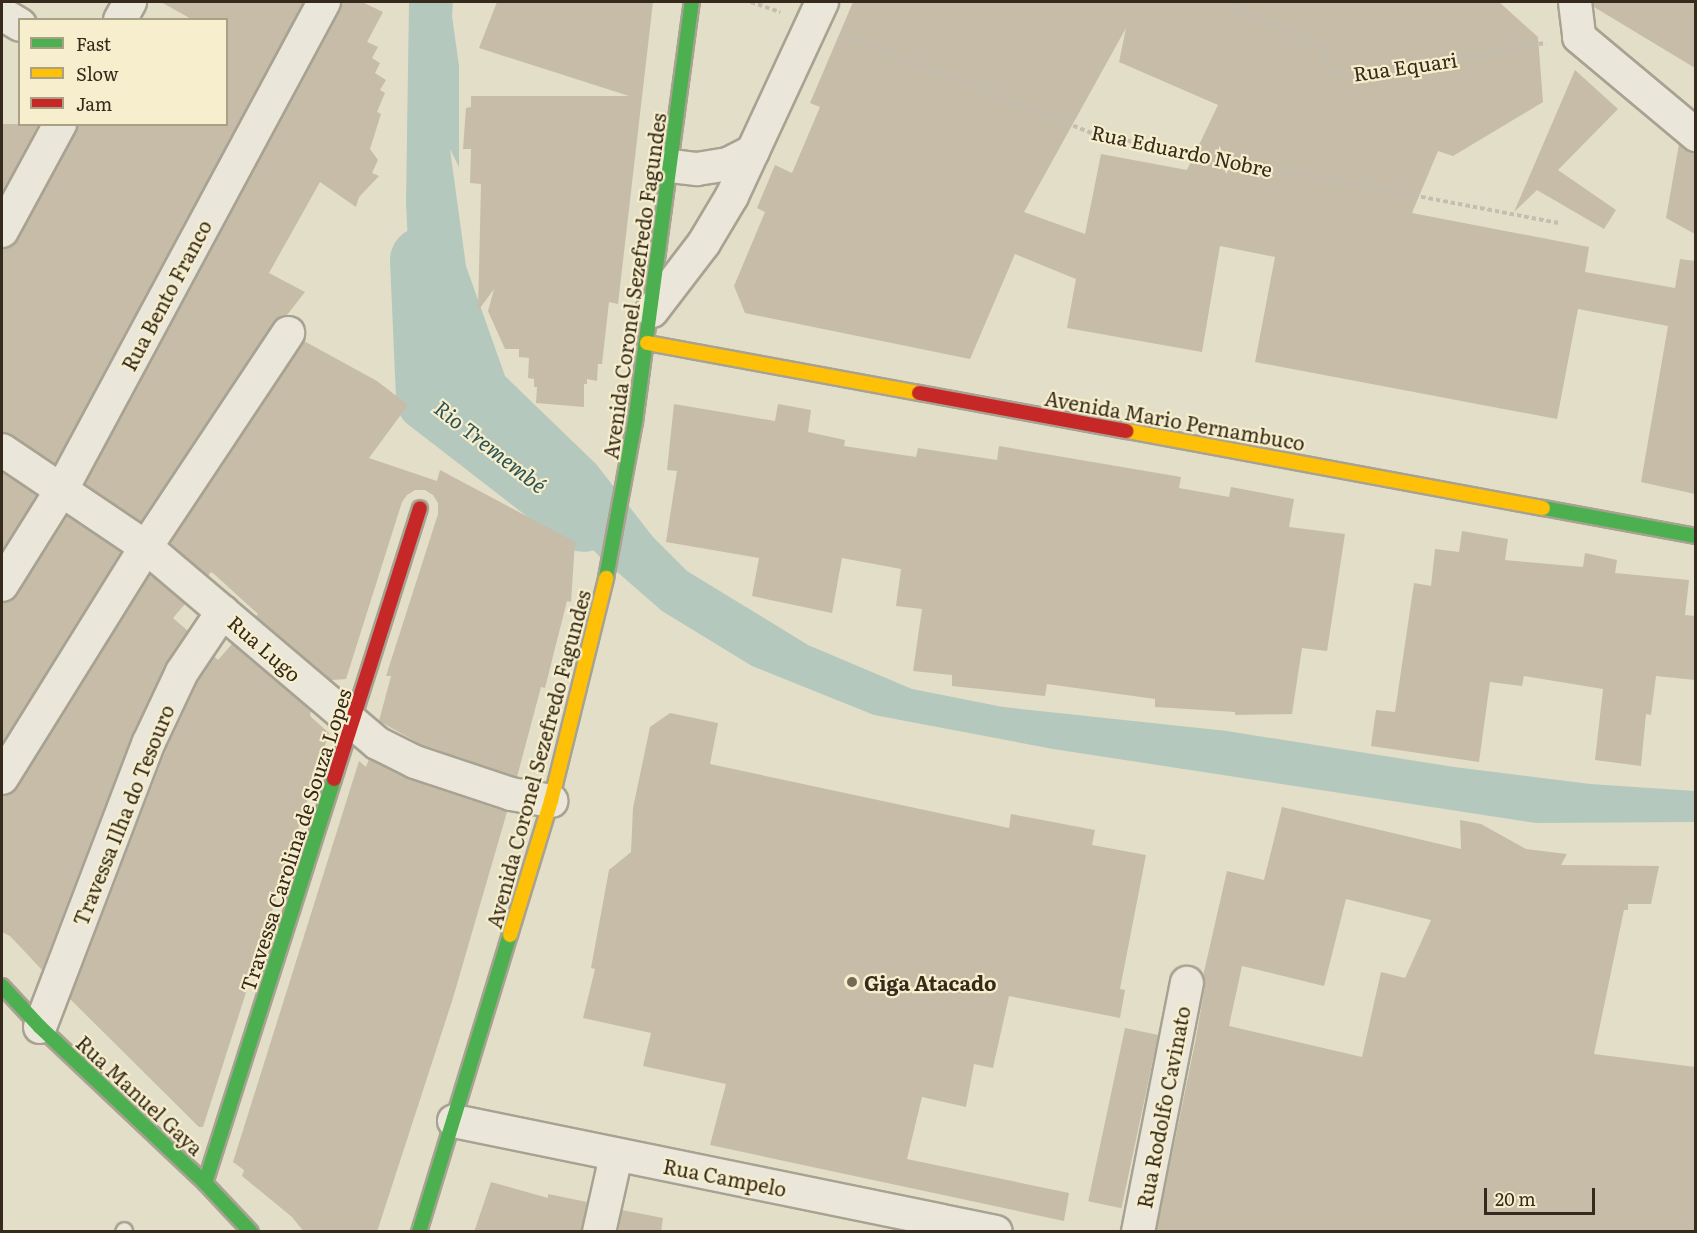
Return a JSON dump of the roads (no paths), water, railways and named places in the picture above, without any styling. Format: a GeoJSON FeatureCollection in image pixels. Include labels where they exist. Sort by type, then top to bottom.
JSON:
{"type":"FeatureCollection","features":[{"type":"Feature","properties":{"kind":"street"},"geometry":{"type":"LineString","coordinates":[[121,18],[130,2]]}},
{"type":"Feature","properties":{"kind":"street","name":"Rua Bento Franco"},"geometry":{"type":"LineString","coordinates":[[2,585],[62,489],[324,2]]}},
{"type":"Feature","properties":{"kind":"street","name":"Avenida Coronel Sezefredo Fagundes"},"geometry":{"type":"LineString","coordinates":[[419,1232],[551,801],[602,602],[628,464],[652,311],[692,2]]}},
{"type":"Feature","properties":{"kind":"street"},"geometry":{"type":"LineString","coordinates":[[1575,2],[1580,37],[1695,135]]}},
{"type":"Feature","properties":{"kind":"street"},"geometry":{"type":"LineString","coordinates":[[652,311],[704,243],[732,196],[818,13]]}},
{"type":"Feature","properties":{"kind":"street"},"geometry":{"type":"LineString","coordinates":[[2,14],[18,24]]}},
{"type":"Feature","properties":{"kind":"street"},"geometry":{"type":"LineString","coordinates":[[2,231],[59,126]]}},
{"type":"Feature","properties":{"kind":"street"},"geometry":{"type":"LineString","coordinates":[[671,166],[697,169],[728,164],[753,151]]}},
{"type":"Feature","properties":{"kind":"street"},"geometry":{"type":"LineString","coordinates":[[2,778],[146,547],[288,333]]}},
{"type":"Feature","properties":{"kind":"street","name":"Avenida Mario Pernambuco"},"geometry":{"type":"LineString","coordinates":[[647,343],[1695,536]]}},
{"type":"Feature","properties":{"kind":"street","name":"Rua Lugo"},"geometry":{"type":"LineString","coordinates":[[2,450],[146,547],[378,743],[415,762],[511,794],[551,801]]}},
{"type":"Feature","properties":{"kind":"street","name":"Travessa Carolina de Souza Lopes"},"geometry":{"type":"LineString","coordinates":[[205,1183],[420,508]]}},
{"type":"Feature","properties":{"kind":"street","name":"Travessa Ilha do Tesouro"},"geometry":{"type":"LineString","coordinates":[[40,1027],[149,741],[182,672],[223,611]]}},
{"type":"Feature","properties":{"kind":"street","name":"Rua Rodolfo Cavinato"},"geometry":{"type":"LineString","coordinates":[[1138,1232],[1187,983]]}},
{"type":"Feature","properties":{"kind":"street","name":"Rua Manuel Gaya"},"geometry":{"type":"LineString","coordinates":[[2,986],[40,1027],[205,1183],[251,1232]]}},
{"type":"Feature","properties":{"kind":"street","name":"Rua Campelo"},"geometry":{"type":"LineString","coordinates":[[454,1121],[996,1232]]}},
{"type":"Feature","properties":{"kind":"street"},"geometry":{"type":"LineString","coordinates":[[599,1232],[616,1156]]}},
{"type":"Feature","properties":{"kind":"waterway","name":"Rio Tremembé"},"geometry":{"type":"LineString","coordinates":[[423,260],[429,399],[584,519]]}},
{"type":"Feature","properties":{"kind":"place","name":"Giga Atacado"},"geometry":{"type":"Point","coordinates":[852,982]}}]}
